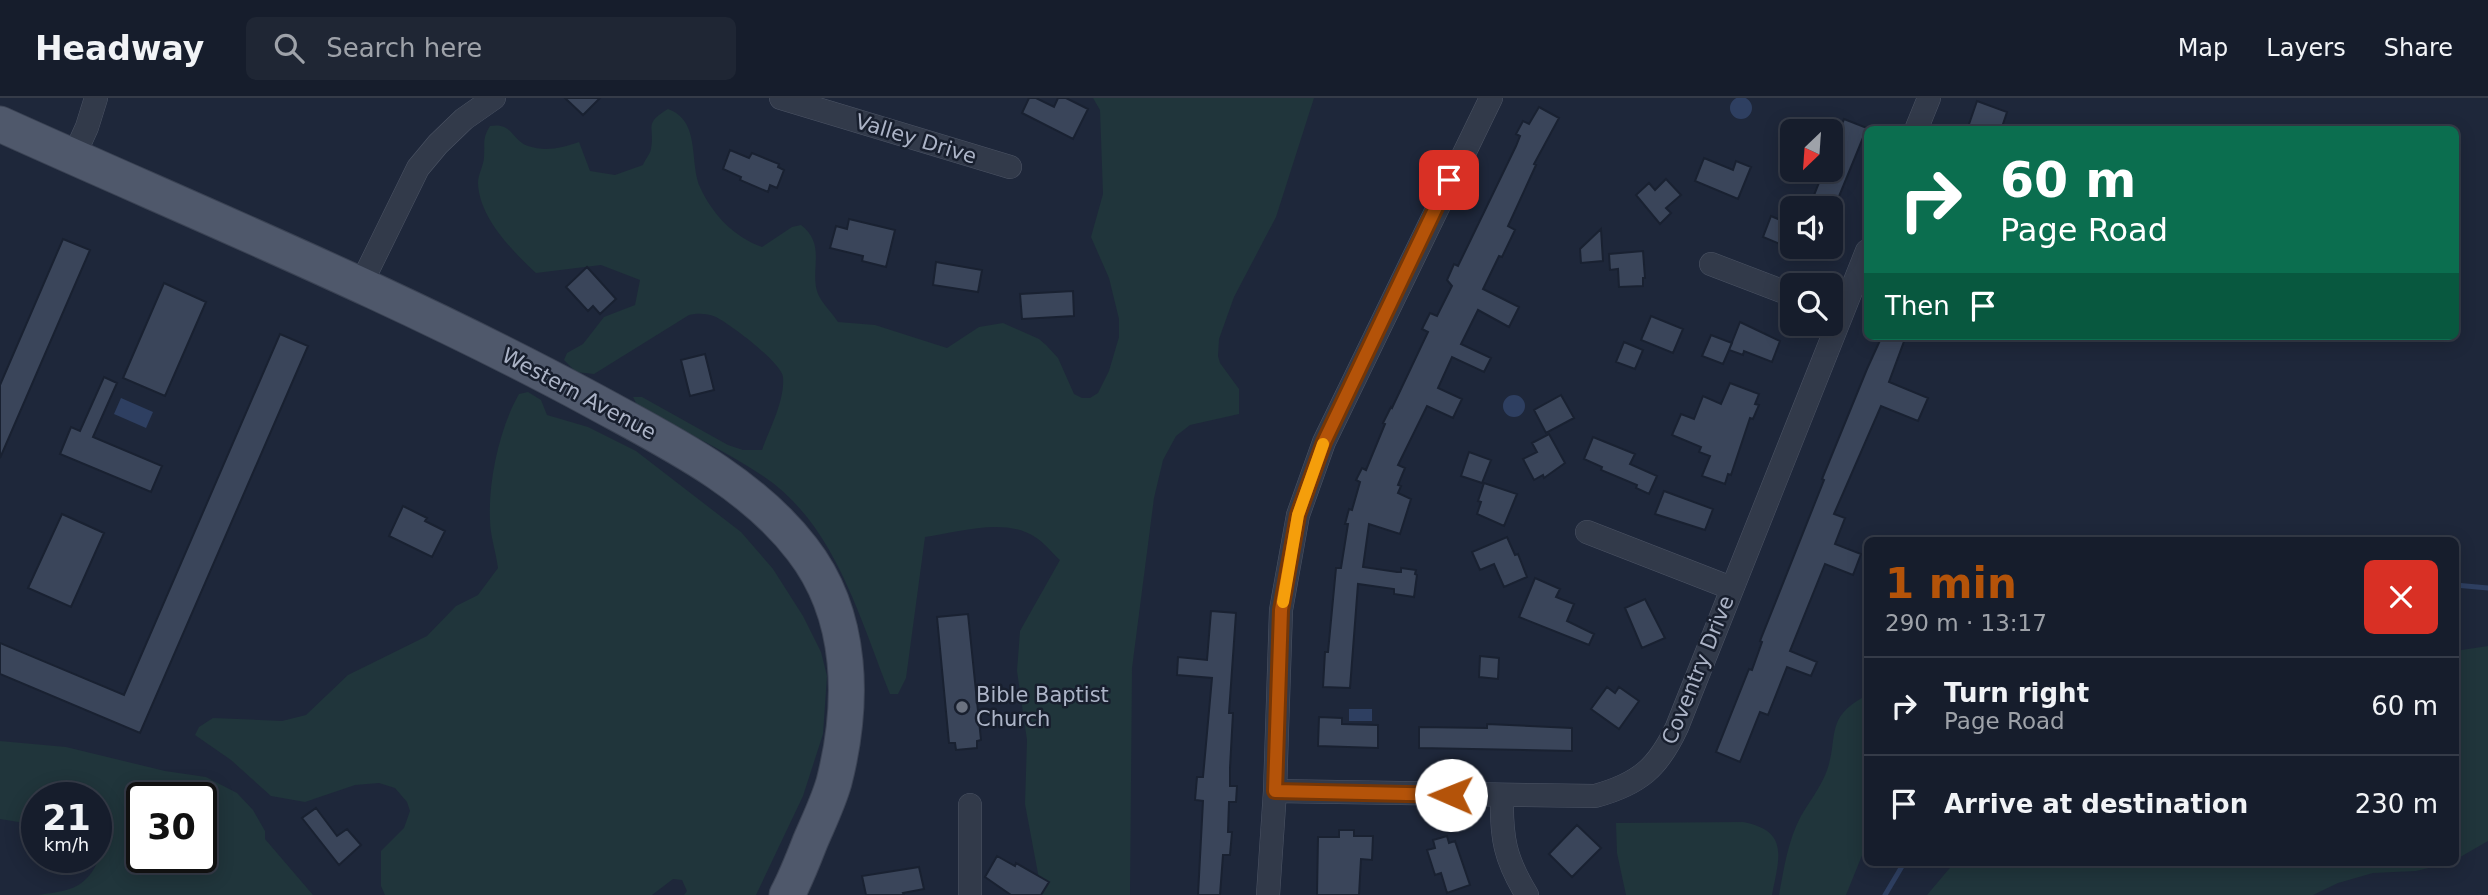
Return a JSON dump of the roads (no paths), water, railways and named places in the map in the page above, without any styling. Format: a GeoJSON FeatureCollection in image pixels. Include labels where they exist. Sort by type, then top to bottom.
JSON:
{"type":"FeatureCollection","features":[{"type":"Feature","properties":{"kind":"main road","name":"Western Avenue"},"geometry":{"type":"LineString","coordinates":[[0,124],[487,345],[694,457],[744,492],[776,521],[803,550],[827,592],[840,624],[847,670],[845,716],[833,784],[787,895]]}},
{"type":"Feature","properties":{"kind":"street"},"geometry":{"type":"LineString","coordinates":[[74,158],[96,98]]}},
{"type":"Feature","properties":{"kind":"street"},"geometry":{"type":"LineString","coordinates":[[360,286],[418,168],[464,118],[494,98]]}},
{"type":"Feature","properties":{"kind":"street","name":"Valley Drive"},"geometry":{"type":"LineString","coordinates":[[781,98],[1010,167]]}},
{"type":"Feature","properties":{"kind":"street"},"geometry":{"type":"LineString","coordinates":[[1268,895],[1275,791],[1281,610],[1298,515],[1324,442],[1491,98]]}},
{"type":"Feature","properties":{"kind":"street"},"geometry":{"type":"LineString","coordinates":[[1918,126],[1929,98]]}},
{"type":"Feature","properties":{"kind":"street","name":"Coventry Drive"},"geometry":{"type":"LineString","coordinates":[[1843,298],[1864,257]]}},
{"type":"Feature","properties":{"kind":"street"},"geometry":{"type":"LineString","coordinates":[[1711,264],[1780,290]]}},
{"type":"Feature","properties":{"kind":"street","name":"Coventry Drive"},"geometry":{"type":"LineString","coordinates":[[1275,791],[1595,796],[1638,780],[1654,766],[1667,749],[1677,727],[1827,336]]}},
{"type":"Feature","properties":{"kind":"street"},"geometry":{"type":"LineString","coordinates":[[1587,533],[1731,588]]}},
{"type":"Feature","properties":{"kind":"street"},"geometry":{"type":"LineString","coordinates":[[1502,796],[1501,830],[1504,843],[1518,881],[1527,895]]}},
{"type":"Feature","properties":{"kind":"street"},"geometry":{"type":"LineString","coordinates":[[970,805],[970,895]]}},
{"type":"Feature","properties":{"kind":"water"},"geometry":{"type":"Polygon","coordinates":[[[1741,97],[1749,100],[1752,108],[1749,116],[1741,119],[1733,116],[1730,108],[1733,100],[1741,97]]]}},
{"type":"Feature","properties":{"kind":"water"},"geometry":{"type":"Polygon","coordinates":[[[1514,395],[1522,398],[1525,406],[1522,414],[1514,417],[1506,414],[1503,406],[1506,398],[1514,395]]]}},
{"type":"Feature","properties":{"kind":"water"},"geometry":{"type":"Polygon","coordinates":[[[121,398],[153,412],[146,428],[114,414],[121,398]]]}},
{"type":"Feature","properties":{"kind":"water"},"geometry":{"type":"Polygon","coordinates":[[[1349,709],[1372,709],[1372,721],[1349,721],[1349,709]]]}},
{"type":"Feature","properties":{"kind":"waterway"},"geometry":{"type":"LineString","coordinates":[[2459,585],[2488,588]]}},
{"type":"Feature","properties":{"kind":"waterway"},"geometry":{"type":"LineString","coordinates":[[1885,895],[1902,866]]}},
{"type":"Feature","properties":{"kind":"place","name":"Bible Baptist Church"},"geometry":{"type":"Point","coordinates":[962,707]}}]}
